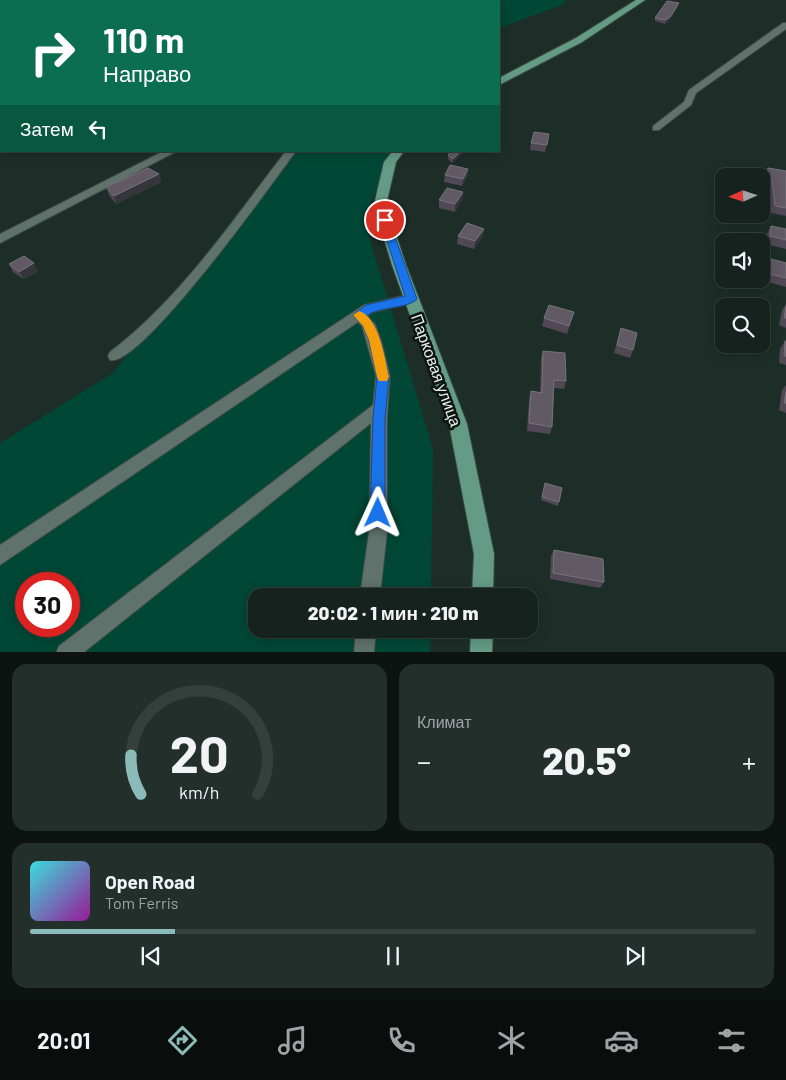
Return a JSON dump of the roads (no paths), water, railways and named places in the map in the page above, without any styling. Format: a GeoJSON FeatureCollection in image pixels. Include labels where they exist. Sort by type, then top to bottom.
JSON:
{"type":"FeatureCollection","features":[{"type":"Feature","properties":{"kind":"main road"},"geometry":{"type":"LineString","coordinates":[[500,81],[579,40],[641,0]]}},
{"type":"Feature","properties":{"kind":"main road","name":"Парковая улица"},"geometry":{"type":"LineString","coordinates":[[398,152],[390,162],[380,205],[411,299],[458,424],[484,554],[483,588]]}},
{"type":"Feature","properties":{"kind":"main road"},"geometry":{"type":"LineString","coordinates":[[481,652],[482,638]]}},
{"type":"Feature","properties":{"kind":"street"},"geometry":{"type":"LineString","coordinates":[[656,128],[688,103],[692,92],[786,25]]}},
{"type":"Feature","properties":{"kind":"street"},"geometry":{"type":"LineString","coordinates":[[0,239],[170,152]]}},
{"type":"Feature","properties":{"kind":"street"},"geometry":{"type":"LineString","coordinates":[[115,356],[137,339],[202,269],[290,152]]}},
{"type":"Feature","properties":{"kind":"street"},"geometry":{"type":"LineString","coordinates":[[0,556],[358,315],[370,308],[411,299]]}},
{"type":"Feature","properties":{"kind":"street"},"geometry":{"type":"LineString","coordinates":[[358,315],[368,324],[383,376],[380,408],[378,532],[371,588]]}},
{"type":"Feature","properties":{"kind":"street"},"geometry":{"type":"LineString","coordinates":[[66,652],[116,616],[309,460],[380,408]]}},
{"type":"Feature","properties":{"kind":"street"},"geometry":{"type":"LineString","coordinates":[[364,652],[365,638]]}}]}
